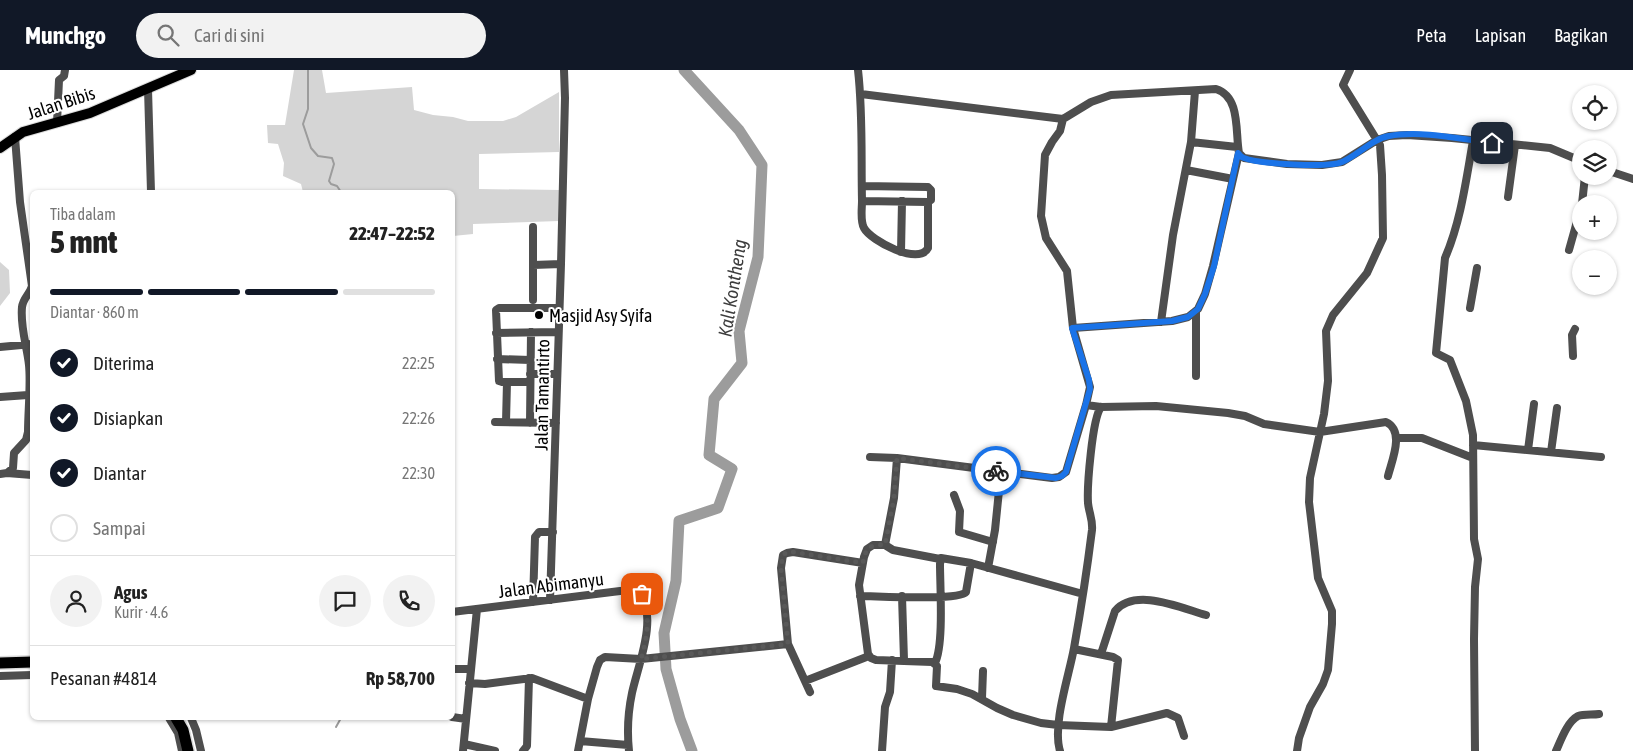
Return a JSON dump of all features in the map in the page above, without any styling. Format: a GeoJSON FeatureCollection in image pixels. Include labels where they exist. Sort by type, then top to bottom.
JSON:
{"type":"FeatureCollection","features":[{"type":"Feature","properties":{"kind":"highway"},"geometry":{"type":"LineString","coordinates":[[0,664],[30,662]]}},
{"type":"Feature","properties":{"kind":"highway"},"geometry":{"type":"LineString","coordinates":[[0,671],[30,670]]}},
{"type":"Feature","properties":{"kind":"highway"},"geometry":{"type":"LineString","coordinates":[[177,720],[183,730],[188,751]]}},
{"type":"Feature","properties":{"kind":"highway"},"geometry":{"type":"LineString","coordinates":[[190,720],[195,751]]}},
{"type":"Feature","properties":{"kind":"main road","name":"Jalan Bibis"},"geometry":{"type":"LineString","coordinates":[[0,148],[28,130],[90,113],[148,89],[171,75],[191,70]]}},
{"type":"Feature","properties":{"kind":"street"},"geometry":{"type":"LineString","coordinates":[[57,123],[59,80],[64,76],[65,70]]}},
{"type":"Feature","properties":{"kind":"street","name":"Jalan Tamantirto"},"geometry":{"type":"LineString","coordinates":[[550,600],[558,308],[561,264],[564,70]]}},
{"type":"Feature","properties":{"kind":"street"},"geometry":{"type":"LineString","coordinates":[[858,70],[862,224],[866,230],[901,252],[920,254],[927,250],[928,202],[931,201],[931,190],[928,187],[862,186]]}},
{"type":"Feature","properties":{"kind":"street"},"geometry":{"type":"LineString","coordinates":[[1297,751],[1299,738],[1310,707],[1324,684],[1328,670],[1332,624],[1332,611],[1318,578],[1309,502],[1310,478],[1324,414],[1328,381],[1326,331],[1332,315],[1367,273],[1382,238],[1381,150],[1377,140],[1343,85],[1350,70]]}},
{"type":"Feature","properties":{"kind":"street"},"geometry":{"type":"LineString","coordinates":[[148,89],[151,190]]}},
{"type":"Feature","properties":{"kind":"street"},"geometry":{"type":"LineString","coordinates":[[860,94],[1063,120],[1091,102],[1111,95],[1216,89],[1228,94],[1235,119],[1238,150],[1223,226],[1201,305],[1196,312],[1183,318],[1161,322],[1072,328]]}},
{"type":"Feature","properties":{"kind":"street"},"geometry":{"type":"LineString","coordinates":[[1161,322],[1174,227],[1191,142],[1195,90]]}},
{"type":"Feature","properties":{"kind":"street"},"geometry":{"type":"LineString","coordinates":[[870,457],[897,458],[1052,478],[1059,478],[1064,475],[1069,464],[1090,389],[1089,380],[1072,328],[1067,271],[1046,238],[1041,222],[1040,211],[1045,155],[1060,132],[1063,120]]}},
{"type":"Feature","properties":{"kind":"street"},"geometry":{"type":"LineString","coordinates":[[1191,142],[1238,150],[1244,158],[1287,164],[1322,165],[1342,162],[1377,140],[1389,136],[1407,135],[1550,148],[1572,158]]}},
{"type":"Feature","properties":{"kind":"street"},"geometry":{"type":"LineString","coordinates":[[15,137],[20,202],[30,272]]}},
{"type":"Feature","properties":{"kind":"street"},"geometry":{"type":"LineString","coordinates":[[1473,141],[1461,208],[1445,258],[1436,353],[1450,360],[1459,382],[1470,416],[1473,445],[1474,539],[1478,559],[1475,587],[1474,640],[1475,751]]}},
{"type":"Feature","properties":{"kind":"street"},"geometry":{"type":"LineString","coordinates":[[1508,198],[1515,145]]}},
{"type":"Feature","properties":{"kind":"street"},"geometry":{"type":"LineString","coordinates":[[1186,170],[1233,179]]}},
{"type":"Feature","properties":{"kind":"street"},"geometry":{"type":"LineString","coordinates":[[1617,174],[1633,179]]}},
{"type":"Feature","properties":{"kind":"street"},"geometry":{"type":"LineString","coordinates":[[862,201],[928,202]]}},
{"type":"Feature","properties":{"kind":"street"},"geometry":{"type":"LineString","coordinates":[[901,252],[902,201]]}},
{"type":"Feature","properties":{"kind":"street"},"geometry":{"type":"LineString","coordinates":[[532,300],[533,227]]}},
{"type":"Feature","properties":{"kind":"street"},"geometry":{"type":"LineString","coordinates":[[1569,250],[1572,240]]}},
{"type":"Feature","properties":{"kind":"street"},"geometry":{"type":"LineString","coordinates":[[533,265],[561,264]]}},
{"type":"Feature","properties":{"kind":"street"},"geometry":{"type":"LineString","coordinates":[[1470,308],[1477,268]]}},
{"type":"Feature","properties":{"kind":"street"},"geometry":{"type":"LineString","coordinates":[[30,291],[23,302],[22,308],[30,372]]}},
{"type":"Feature","properties":{"kind":"street"},"geometry":{"type":"LineString","coordinates":[[557,374],[507,382],[498,381],[495,313],[497,308],[558,308]]}},
{"type":"Feature","properties":{"kind":"street"},"geometry":{"type":"LineString","coordinates":[[1196,312],[1196,376]]}},
{"type":"Feature","properties":{"kind":"street"},"geometry":{"type":"LineString","coordinates":[[1573,356],[1572,334],[1575,329]]}},
{"type":"Feature","properties":{"kind":"street"},"geometry":{"type":"LineString","coordinates":[[530,423],[531,332]]}},
{"type":"Feature","properties":{"kind":"street"},"geometry":{"type":"LineString","coordinates":[[496,333],[558,332]]}},
{"type":"Feature","properties":{"kind":"street"},"geometry":{"type":"LineString","coordinates":[[0,348],[28,345]]}},
{"type":"Feature","properties":{"kind":"street"},"geometry":{"type":"LineString","coordinates":[[497,359],[530,360]]}},
{"type":"Feature","properties":{"kind":"street"},"geometry":{"type":"LineString","coordinates":[[506,422],[507,382]]}},
{"type":"Feature","properties":{"kind":"street"},"geometry":{"type":"LineString","coordinates":[[4,474],[13,468],[15,451],[26,440],[30,383]]}},
{"type":"Feature","properties":{"kind":"street"},"geometry":{"type":"LineString","coordinates":[[0,397],[28,395]]}},
{"type":"Feature","properties":{"kind":"street"},"geometry":{"type":"LineString","coordinates":[[1528,450],[1534,404]]}},
{"type":"Feature","properties":{"kind":"street"},"geometry":{"type":"LineString","coordinates":[[1086,405],[1101,407],[1156,406],[1228,413],[1245,416],[1264,424],[1320,432],[1381,422],[1390,424],[1394,428],[1396,438],[1388,476]]}},
{"type":"Feature","properties":{"kind":"street"},"geometry":{"type":"LineString","coordinates":[[1060,751],[1058,725],[1074,649],[1092,530],[1092,515],[1088,503],[1091,455],[1101,407]]}},
{"type":"Feature","properties":{"kind":"street"},"geometry":{"type":"LineString","coordinates":[[1551,452],[1557,408]]}},
{"type":"Feature","properties":{"kind":"street"},"geometry":{"type":"LineString","coordinates":[[495,422],[556,423]]}},
{"type":"Feature","properties":{"kind":"street"},"geometry":{"type":"LineString","coordinates":[[1396,438],[1422,438],[1473,458]]}},
{"type":"Feature","properties":{"kind":"street"},"geometry":{"type":"LineString","coordinates":[[1473,445],[1601,457]]}},
{"type":"Feature","properties":{"kind":"street"},"geometry":{"type":"LineString","coordinates":[[885,545],[894,498],[897,458]]}},
{"type":"Feature","properties":{"kind":"street"},"geometry":{"type":"LineString","coordinates":[[988,568],[993,542],[1000,471]]}},
{"type":"Feature","properties":{"kind":"street"},"geometry":{"type":"LineString","coordinates":[[4,474],[30,475]]}},
{"type":"Feature","properties":{"kind":"street"},"geometry":{"type":"LineString","coordinates":[[954,495],[960,511],[959,532],[993,542]]}},
{"type":"Feature","properties":{"kind":"street"},"geometry":{"type":"LineString","coordinates":[[533,602],[535,537],[539,532],[553,532]]}},
{"type":"Feature","properties":{"kind":"street"},"geometry":{"type":"LineString","coordinates":[[869,656],[859,580],[865,552],[873,545],[885,545],[890,550],[971,563],[1083,594]]}},
{"type":"Feature","properties":{"kind":"street"},"geometry":{"type":"LineString","coordinates":[[810,692],[788,644],[781,568],[783,555],[787,552],[793,552],[863,563]]}},
{"type":"Feature","properties":{"kind":"street"},"geometry":{"type":"LineString","coordinates":[[940,559],[939,647],[935,663],[936,686],[966,692],[982,698],[1004,712],[1041,723],[1058,725],[1111,727],[1167,713],[1178,718],[1184,736]]}},
{"type":"Feature","properties":{"kind":"street"},"geometry":{"type":"LineString","coordinates":[[860,596],[940,598],[965,594],[971,563]]}},
{"type":"Feature","properties":{"kind":"street","name":"Jalan Abimanyu"},"geometry":{"type":"LineString","coordinates":[[455,612],[620,591],[638,591],[643,597],[647,614],[645,643],[631,701],[628,748]]}},
{"type":"Feature","properties":{"kind":"street"},"geometry":{"type":"LineString","coordinates":[[902,596],[904,660]]}},
{"type":"Feature","properties":{"kind":"street"},"geometry":{"type":"LineString","coordinates":[[1101,654],[1115,611],[1118,606],[1128,601],[1151,600],[1206,615]]}},
{"type":"Feature","properties":{"kind":"street"},"geometry":{"type":"LineString","coordinates":[[476,609],[464,747],[495,751]]}},
{"type":"Feature","properties":{"kind":"street"},"geometry":{"type":"LineString","coordinates":[[578,751],[588,699],[600,660],[610,656],[641,659],[788,644]]}},
{"type":"Feature","properties":{"kind":"street"},"geometry":{"type":"LineString","coordinates":[[1074,649],[1115,658],[1118,662],[1111,727]]}},
{"type":"Feature","properties":{"kind":"street"},"geometry":{"type":"LineString","coordinates":[[869,656],[876,660],[928,661],[935,663]]}},
{"type":"Feature","properties":{"kind":"street"},"geometry":{"type":"LineString","coordinates":[[805,680],[869,656]]}},
{"type":"Feature","properties":{"kind":"street"},"geometry":{"type":"LineString","coordinates":[[0,658],[30,657]]}},
{"type":"Feature","properties":{"kind":"street"},"geometry":{"type":"LineString","coordinates":[[882,751],[885,707],[890,687],[892,660]]}},
{"type":"Feature","properties":{"kind":"street"},"geometry":{"type":"LineString","coordinates":[[455,669],[471,669]]}},
{"type":"Feature","properties":{"kind":"street"},"geometry":{"type":"LineString","coordinates":[[982,698],[983,671]]}},
{"type":"Feature","properties":{"kind":"street"},"geometry":{"type":"LineString","coordinates":[[0,676],[30,675]]}},
{"type":"Feature","properties":{"kind":"street"},"geometry":{"type":"LineString","coordinates":[[469,683],[491,683],[529,678],[588,699]]}},
{"type":"Feature","properties":{"kind":"street"},"geometry":{"type":"LineString","coordinates":[[523,751],[527,746],[529,678]]}},
{"type":"Feature","properties":{"kind":"street"},"geometry":{"type":"LineString","coordinates":[[1556,751],[1564,732],[1574,719],[1579,716],[1599,714]]}},
{"type":"Feature","properties":{"kind":"street"},"geometry":{"type":"LineString","coordinates":[[455,717],[466,719]]}},
{"type":"Feature","properties":{"kind":"street"},"geometry":{"type":"LineString","coordinates":[[171,720],[178,733],[182,751]]}},
{"type":"Feature","properties":{"kind":"street"},"geometry":{"type":"LineString","coordinates":[[191,720],[201,751]]}},
{"type":"Feature","properties":{"kind":"street"},"geometry":{"type":"LineString","coordinates":[[580,741],[628,748]]}},
{"type":"Feature","properties":{"kind":"shaded area"},"geometry":{"type":"Polygon","coordinates":[[[294,70],[322,70],[326,93],[412,87],[414,110],[468,121],[503,121],[516,117],[559,92],[559,152],[479,154],[479,189],[560,190],[559,221],[473,224],[473,234],[455,236],[455,190],[302,190],[301,184],[283,176],[284,163],[278,144],[268,143],[267,125],[285,125],[294,70]]]}},
{"type":"Feature","properties":{"kind":"shaded area"},"geometry":{"type":"Polygon","coordinates":[[[0,262],[9,270],[10,293],[0,306],[0,262]]]}},
{"type":"Feature","properties":{"kind":"waterway"},"geometry":{"type":"LineString","coordinates":[[308,70],[308,109],[303,124],[311,148],[318,156],[332,158],[334,164],[329,181],[340,190]]}},
{"type":"Feature","properties":{"kind":"waterway","name":"Kali Kontheng"},"geometry":{"type":"LineString","coordinates":[[684,70],[739,130],[762,165],[758,257],[739,331],[742,363],[714,399],[709,455],[732,469],[718,508],[679,521],[676,581],[664,633],[666,669],[680,719],[692,751]]}},
{"type":"Feature","properties":{"kind":"waterway"},"geometry":{"type":"LineString","coordinates":[[336,727],[340,720]]}},
{"type":"Feature","properties":{"kind":"way so far"},"geometry":{"type":"LineString","coordinates":[[642,594],[646,607],[647,628],[641,659],[788,644],[781,568],[783,555],[787,552],[793,552],[863,563],[865,552],[869,547],[885,545],[894,498],[897,458],[996,471]]}},
{"type":"Feature","properties":{"kind":"place","name":"Masjid Asy Syifa"},"geometry":{"type":"Point","coordinates":[539,315]}},
{"type":"Feature","properties":{"kind":"route"},"geometry":{"type":"LineString","coordinates":[[996,471],[1052,478],[1062,476],[1066,472],[1090,389],[1087,372],[1072,328],[1172,321],[1188,317],[1198,309],[1214,266],[1238,153],[1244,158],[1287,164],[1322,165],[1342,162],[1377,140],[1389,136],[1428,136],[1492,143]]}}]}
